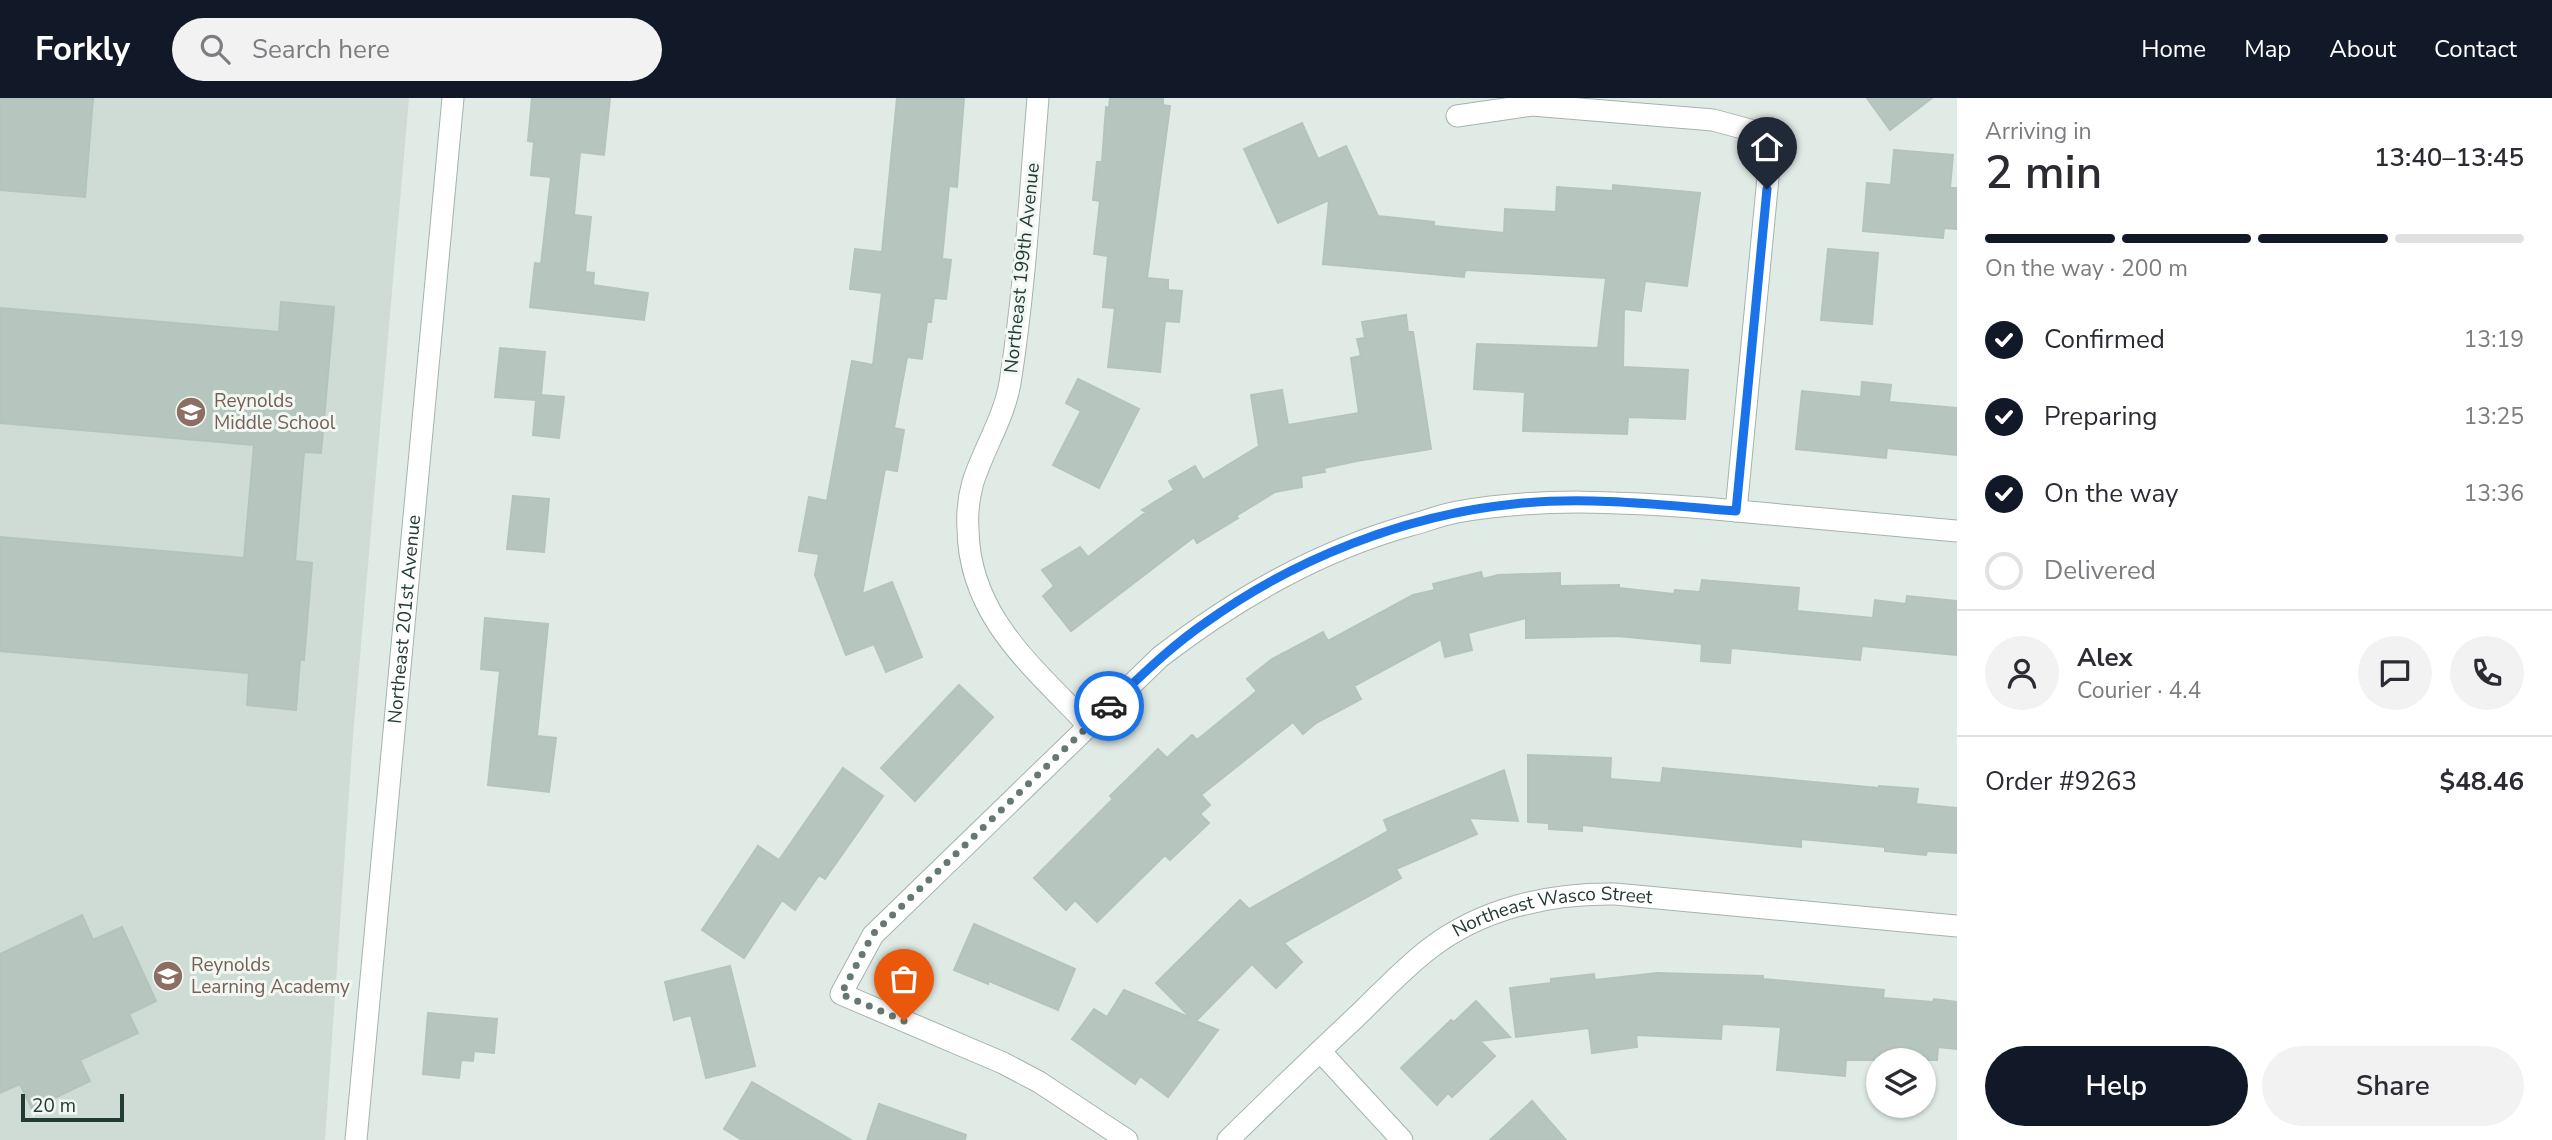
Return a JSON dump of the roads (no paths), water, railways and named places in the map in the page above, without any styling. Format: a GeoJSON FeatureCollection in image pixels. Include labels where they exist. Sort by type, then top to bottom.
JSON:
{"type":"FeatureCollection","features":[{"type":"Feature","properties":{"kind":"street","name":"Northeast 201st Avenue"},"geometry":{"type":"LineString","coordinates":[[356,1140],[453,98]]}},
{"type":"Feature","properties":{"kind":"street","name":"Northeast 199th Avenue"},"geometry":{"type":"LineString","coordinates":[[1038,98],[1017,342],[1009,391],[999,422],[973,482],[967,515],[968,546],[976,584],[992,618],[1012,645],[1088,726]]}},
{"type":"Feature","properties":{"kind":"street"},"geometry":{"type":"LineString","coordinates":[[1457,116],[1532,105],[1713,120],[1772,136],[1736,511]]}},
{"type":"Feature","properties":{"kind":"street"},"geometry":{"type":"LineString","coordinates":[[1127,1140],[1003,1063],[841,994],[873,934],[1160,657],[1206,622],[1260,587],[1324,555],[1387,532],[1455,513],[1514,504],[1612,502],[1957,531]]}},
{"type":"Feature","properties":{"kind":"street","name":"Northeast Wasco Street"},"geometry":{"type":"LineString","coordinates":[[1228,1140],[1430,948],[1471,923],[1514,906],[1579,893],[1615,894],[1957,926]]}},
{"type":"Feature","properties":{"kind":"street"},"geometry":{"type":"LineString","coordinates":[[1320,1051],[1402,1140]]}},
{"type":"Feature","properties":{"kind":"place","name":"Reynolds Middle School"},"geometry":{"type":"Point","coordinates":[191,412]}},
{"type":"Feature","properties":{"kind":"place","name":"Reynolds Learning Academy"},"geometry":{"type":"Point","coordinates":[168,976]}}]}
